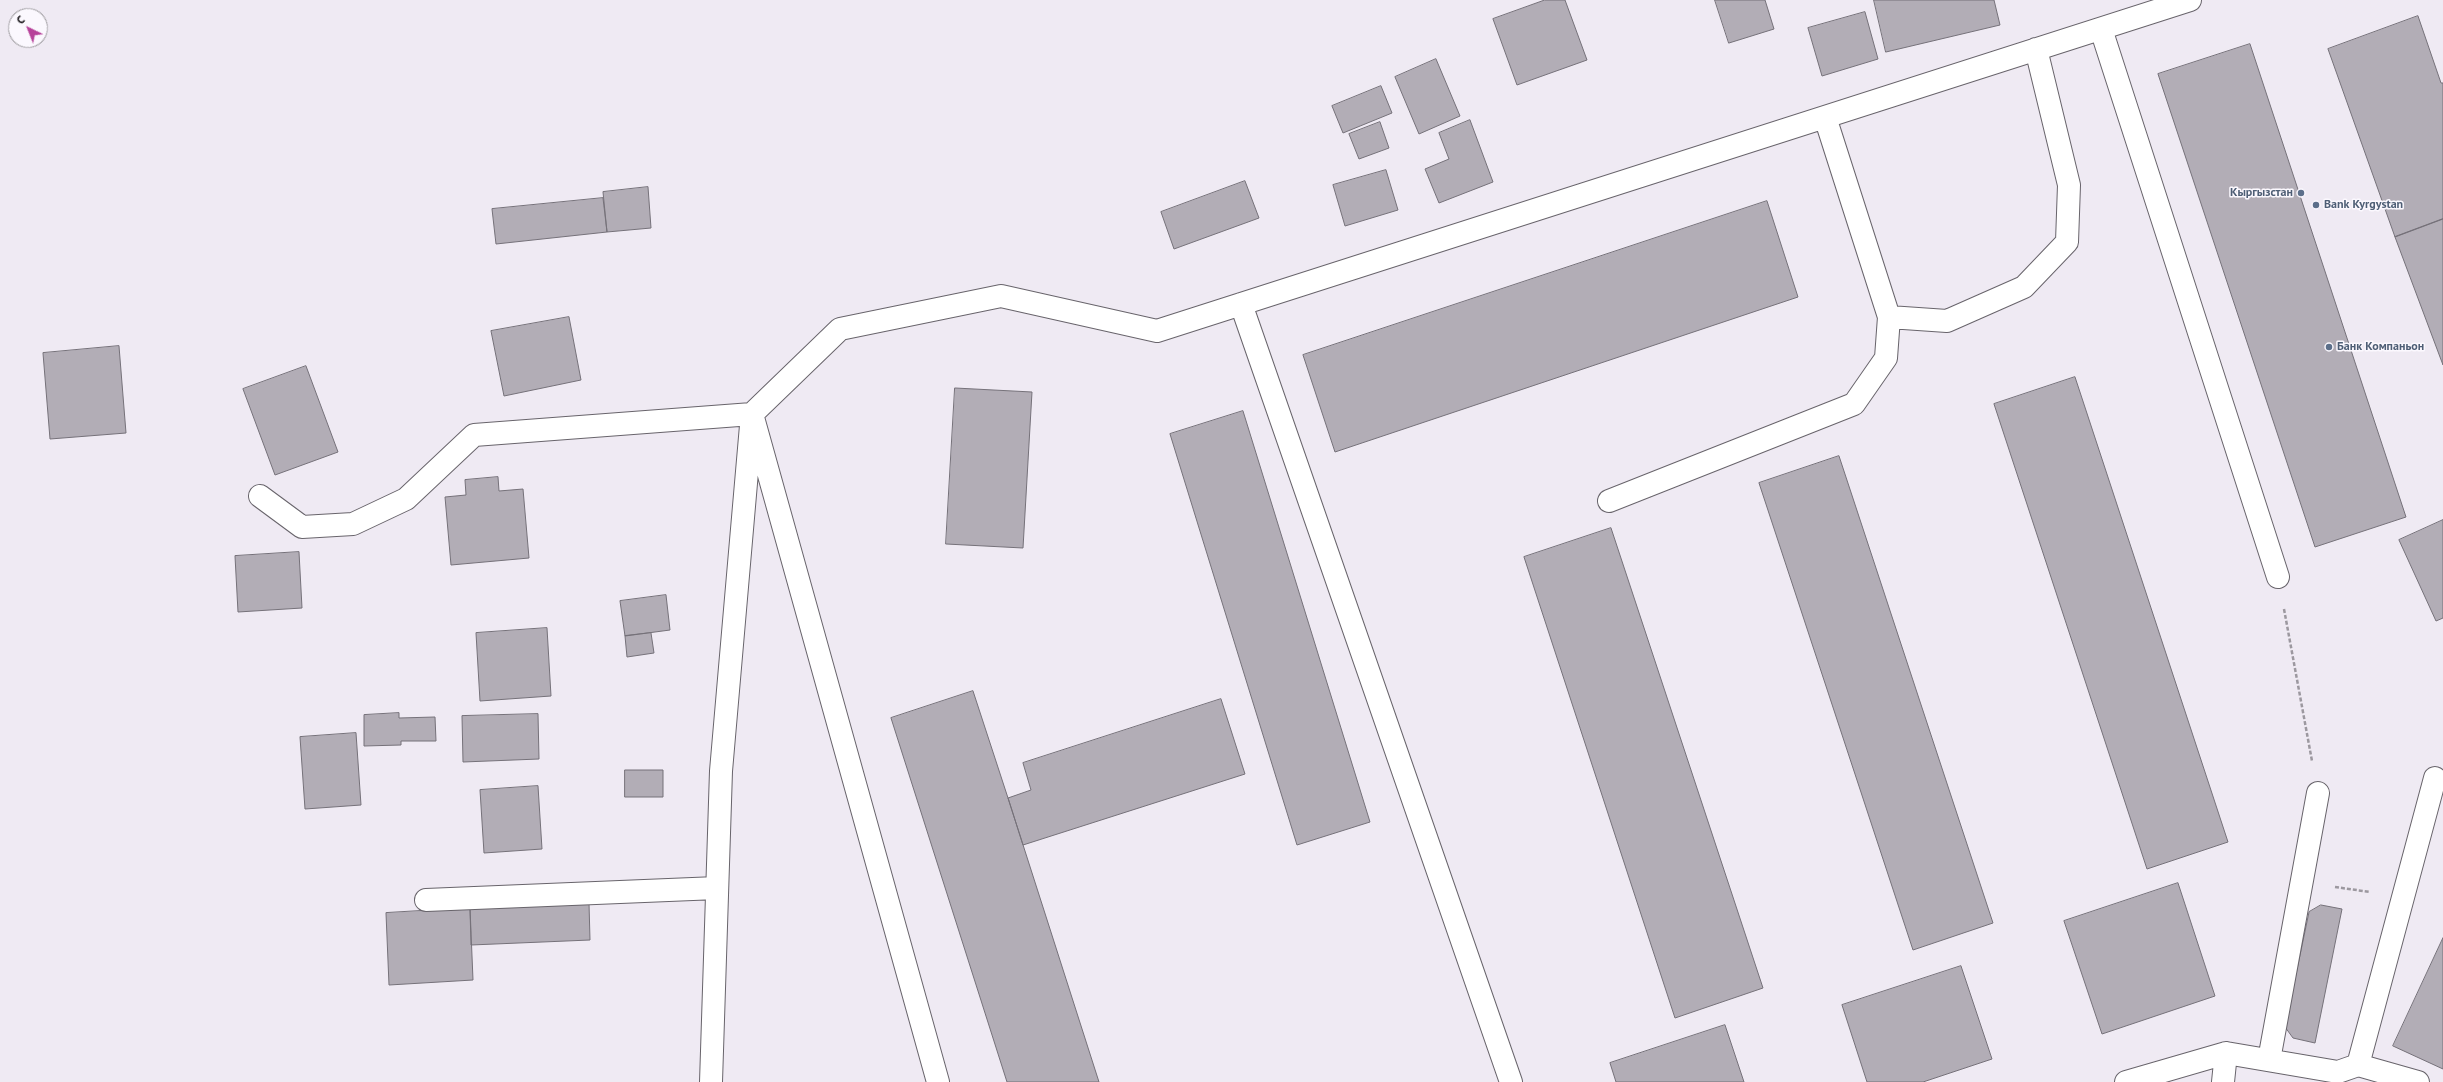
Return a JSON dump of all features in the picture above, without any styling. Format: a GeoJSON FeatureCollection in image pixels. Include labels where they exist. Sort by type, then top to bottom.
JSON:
{"type":"FeatureCollection","features":[{"type":"Feature","properties":{"kind":"street"},"geometry":{"type":"LineString","coordinates":[[260,496],[302,527],[353,524],[406,498],[474,435],[752,414],[840,329],[1001,296],[1157,331],[2190,0]]}},
{"type":"Feature","properties":{"kind":"street"},"geometry":{"type":"LineString","coordinates":[[2101,29],[2278,577]]}},
{"type":"Feature","properties":{"kind":"street"},"geometry":{"type":"LineString","coordinates":[[1890,317],[1947,321],[2024,287],[2066,242],[2069,185],[2036,49]]}},
{"type":"Feature","properties":{"kind":"street"},"geometry":{"type":"LineString","coordinates":[[1609,501],[1854,404],[1886,358],[1890,317],[1825,117]]}},
{"type":"Feature","properties":{"kind":"street"},"geometry":{"type":"LineString","coordinates":[[1241,304],[1511,1082]]}},
{"type":"Feature","properties":{"kind":"street"},"geometry":{"type":"LineString","coordinates":[[711,1082],[720,771],[752,414]]}},
{"type":"Feature","properties":{"kind":"street"},"geometry":{"type":"LineString","coordinates":[[752,414],[938,1082]]}},
{"type":"Feature","properties":{"kind":"street"},"geometry":{"type":"LineString","coordinates":[[2358,1065],[2435,778]]}},
{"type":"Feature","properties":{"kind":"street"},"geometry":{"type":"LineString","coordinates":[[2268,1060],[2318,793]]}},
{"type":"Feature","properties":{"kind":"street"},"geometry":{"type":"LineString","coordinates":[[426,900],[717,888]]}},
{"type":"Feature","properties":{"kind":"street"},"geometry":{"type":"LineString","coordinates":[[2223,1082],[2226,1053]]}},
{"type":"Feature","properties":{"kind":"street"},"geometry":{"type":"LineString","coordinates":[[2126,1082],[2226,1053],[2338,1072],[2358,1065],[2418,1082]]}},
{"type":"Feature","properties":{"kind":"path"},"geometry":{"type":"LineString","coordinates":[[2278,577],[2318,793]]}},
{"type":"Feature","properties":{"kind":"path"},"geometry":{"type":"LineString","coordinates":[[2301,883],[2402,897]]}},
{"type":"Feature","properties":{"kind":"building"},"geometry":{"type":"Polygon","coordinates":[[[1545,0],[1565,0],[1587,60],[1517,85],[1493,19],[1545,0]]]}},
{"type":"Feature","properties":{"kind":"building"},"geometry":{"type":"Polygon","coordinates":[[[1715,0],[1765,0],[1774,29],[1729,43],[1715,0]]]}},
{"type":"Feature","properties":{"kind":"building"},"geometry":{"type":"Polygon","coordinates":[[[1874,0],[1994,0],[2000,25],[1886,52],[1874,0]]]}},
{"type":"Feature","properties":{"kind":"building"},"geometry":{"type":"Polygon","coordinates":[[[1865,12],[1878,59],[1822,76],[1808,28],[1865,12]]]}},
{"type":"Feature","properties":{"kind":"building"},"geometry":{"type":"Polygon","coordinates":[[[2418,16],[2441,83],[2443,83],[2443,219],[2395,237],[2328,49],[2418,16]]]}},
{"type":"Feature","properties":{"kind":"building"},"geometry":{"type":"Polygon","coordinates":[[[2250,44],[2406,517],[2315,547],[2158,74],[2250,44]]]}},
{"type":"Feature","properties":{"kind":"building"},"geometry":{"type":"Polygon","coordinates":[[[1436,59],[1460,116],[1419,134],[1395,77],[1436,59]]]}},
{"type":"Feature","properties":{"kind":"building"},"geometry":{"type":"Polygon","coordinates":[[[1381,86],[1392,113],[1343,133],[1332,106],[1381,86]]]}},
{"type":"Feature","properties":{"kind":"building"},"geometry":{"type":"Polygon","coordinates":[[[1470,120],[1493,182],[1439,203],[1425,169],[1449,159],[1439,133],[1470,120]]]}},
{"type":"Feature","properties":{"kind":"building"},"geometry":{"type":"Polygon","coordinates":[[[1380,122],[1389,148],[1359,159],[1349,134],[1380,122]]]}},
{"type":"Feature","properties":{"kind":"building"},"geometry":{"type":"Polygon","coordinates":[[[1386,170],[1398,210],[1345,226],[1333,185],[1386,170]]]}},
{"type":"Feature","properties":{"kind":"building"},"geometry":{"type":"Polygon","coordinates":[[[1245,181],[1259,218],[1174,249],[1161,212],[1245,181]]]}},
{"type":"Feature","properties":{"kind":"building"},"geometry":{"type":"Polygon","coordinates":[[[648,187],[651,228],[607,232],[603,192],[648,187]]]}},
{"type":"Feature","properties":{"kind":"building"},"geometry":{"type":"Polygon","coordinates":[[[603,198],[607,232],[496,244],[492,209],[603,198]]]}},
{"type":"Feature","properties":{"kind":"building"},"geometry":{"type":"Polygon","coordinates":[[[1767,201],[1798,297],[1335,452],[1303,355],[1767,201]]]}},
{"type":"Feature","properties":{"kind":"building"},"geometry":{"type":"Polygon","coordinates":[[[2443,219],[2443,365],[2395,237],[2443,219]]]}},
{"type":"Feature","properties":{"kind":"building"},"geometry":{"type":"Polygon","coordinates":[[[569,317],[581,380],[504,396],[491,331],[569,317]]]}},
{"type":"Feature","properties":{"kind":"building"},"geometry":{"type":"Polygon","coordinates":[[[119,346],[126,433],[50,439],[43,353],[119,346]]]}},
{"type":"Feature","properties":{"kind":"building"},"geometry":{"type":"Polygon","coordinates":[[[306,366],[338,452],[275,475],[243,389],[306,366]]]}},
{"type":"Feature","properties":{"kind":"building"},"geometry":{"type":"Polygon","coordinates":[[[2075,377],[2228,842],[2147,869],[1994,404],[2075,377]]]}},
{"type":"Feature","properties":{"kind":"building"},"geometry":{"type":"Polygon","coordinates":[[[955,388],[1032,392],[1023,548],[946,544],[955,388]]]}},
{"type":"Feature","properties":{"kind":"building"},"geometry":{"type":"Polygon","coordinates":[[[1243,411],[1370,822],[1297,845],[1170,434],[1243,411]]]}},
{"type":"Feature","properties":{"kind":"building"},"geometry":{"type":"Polygon","coordinates":[[[1839,456],[1993,923],[1913,950],[1759,483],[1839,456]]]}},
{"type":"Feature","properties":{"kind":"building"},"geometry":{"type":"Polygon","coordinates":[[[498,477],[499,491],[523,489],[529,558],[451,565],[445,497],[466,495],[465,480],[498,477]]]}},
{"type":"Feature","properties":{"kind":"building"},"geometry":{"type":"Polygon","coordinates":[[[2443,520],[2443,618],[2436,621],[2399,540],[2443,520]]]}},
{"type":"Feature","properties":{"kind":"building"},"geometry":{"type":"Polygon","coordinates":[[[1611,528],[1763,988],[1675,1018],[1524,557],[1611,528]]]}},
{"type":"Feature","properties":{"kind":"building"},"geometry":{"type":"Polygon","coordinates":[[[299,552],[302,608],[238,612],[235,556],[299,552]]]}},
{"type":"Feature","properties":{"kind":"building"},"geometry":{"type":"Polygon","coordinates":[[[666,595],[670,630],[625,636],[620,601],[666,595]]]}},
{"type":"Feature","properties":{"kind":"building"},"geometry":{"type":"Polygon","coordinates":[[[547,628],[551,696],[480,701],[476,633],[547,628]]]}},
{"type":"Feature","properties":{"kind":"building"},"geometry":{"type":"Polygon","coordinates":[[[651,633],[654,653],[627,657],[625,636],[651,633]]]}},
{"type":"Feature","properties":{"kind":"building"},"geometry":{"type":"Polygon","coordinates":[[[973,691],[1099,1082],[1007,1082],[891,718],[973,691]]]}},
{"type":"Feature","properties":{"kind":"building"},"geometry":{"type":"Polygon","coordinates":[[[1221,699],[1245,774],[1023,845],[1008,798],[1031,790],[1023,763],[1221,699]]]}},
{"type":"Feature","properties":{"kind":"building"},"geometry":{"type":"Polygon","coordinates":[[[399,713],[399,718],[435,717],[436,741],[401,741],[401,745],[364,746],[364,715],[399,713]]]}},
{"type":"Feature","properties":{"kind":"building"},"geometry":{"type":"Polygon","coordinates":[[[538,714],[539,759],[463,762],[462,716],[538,714]]]}},
{"type":"Feature","properties":{"kind":"building"},"geometry":{"type":"Polygon","coordinates":[[[356,733],[361,805],[305,809],[300,737],[356,733]]]}},
{"type":"Feature","properties":{"kind":"building"},"geometry":{"type":"Polygon","coordinates":[[[625,770],[663,770],[663,797],[625,797],[625,770]]]}},
{"type":"Feature","properties":{"kind":"building"},"geometry":{"type":"Polygon","coordinates":[[[538,786],[542,849],[484,853],[480,790],[538,786]]]}},
{"type":"Feature","properties":{"kind":"building"},"geometry":{"type":"Polygon","coordinates":[[[2178,883],[2215,996],[2102,1034],[2064,921],[2178,883]]]}},
{"type":"Feature","properties":{"kind":"building"},"geometry":{"type":"Polygon","coordinates":[[[589,903],[590,940],[471,945],[470,908],[589,903]]]}},
{"type":"Feature","properties":{"kind":"building"},"geometry":{"type":"Polygon","coordinates":[[[2321,905],[2342,909],[2315,1043],[2293,1038],[2285,1027],[2309,912],[2321,905]]]}},
{"type":"Feature","properties":{"kind":"building"},"geometry":{"type":"Polygon","coordinates":[[[470,908],[473,980],[389,985],[386,913],[470,908]]]}},
{"type":"Feature","properties":{"kind":"building"},"geometry":{"type":"Polygon","coordinates":[[[2443,938],[2443,1069],[2393,1046],[2443,938]]]}},
{"type":"Feature","properties":{"kind":"building"},"geometry":{"type":"Polygon","coordinates":[[[1961,966],[1992,1059],[1923,1082],[1867,1082],[1842,1005],[1961,966]]]}},
{"type":"Feature","properties":{"kind":"building"},"geometry":{"type":"Polygon","coordinates":[[[1725,1025],[1744,1082],[1616,1082],[1610,1063],[1725,1025]]]}},
{"type":"Feature","properties":{"kind":"place","name":"Кыргызстан"},"geometry":{"type":"Point","coordinates":[2301,193]}},
{"type":"Feature","properties":{"kind":"place","name":"Bank Kyrgystan"},"geometry":{"type":"Point","coordinates":[2316,205]}},
{"type":"Feature","properties":{"kind":"place","name":"Банк Компаньон"},"geometry":{"type":"Point","coordinates":[2329,347]}}]}
